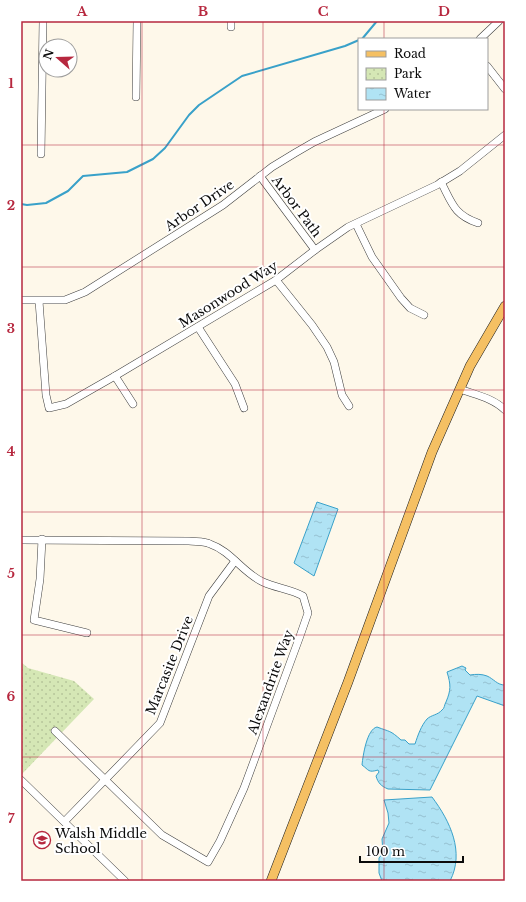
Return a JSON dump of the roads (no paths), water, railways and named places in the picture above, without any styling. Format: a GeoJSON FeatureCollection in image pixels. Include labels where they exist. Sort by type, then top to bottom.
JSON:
{"type":"FeatureCollection","features":[{"type":"Feature","properties":{"kind":"main road"},"geometry":{"type":"LineString","coordinates":[[271,881],[354,668],[432,452],[470,366],[505,306]]}},
{"type":"Feature","properties":{"kind":"street"},"geometry":{"type":"LineString","coordinates":[[41,154],[42,21]]}},
{"type":"Feature","properties":{"kind":"street"},"geometry":{"type":"LineString","coordinates":[[136,97],[137,21]]}},
{"type":"Feature","properties":{"kind":"street"},"geometry":{"type":"LineString","coordinates":[[481,38],[499,21]]}},
{"type":"Feature","properties":{"kind":"street"},"geometry":{"type":"LineString","coordinates":[[488,67],[505,89]]}},
{"type":"Feature","properties":{"kind":"street","name":"Arbor Drive"},"geometry":{"type":"LineString","coordinates":[[21,300],[65,300],[85,292],[223,206],[260,176],[295,153],[314,142],[383,110]]}},
{"type":"Feature","properties":{"kind":"street","name":"Masonwood Way"},"geometry":{"type":"LineString","coordinates":[[39,300],[46,394],[49,408],[66,404],[276,280],[338,233],[442,182],[460,171],[505,135]]}},
{"type":"Feature","properties":{"kind":"street","name":"Arbor Path"},"geometry":{"type":"LineString","coordinates":[[260,176],[315,250]]}},
{"type":"Feature","properties":{"kind":"street"},"geometry":{"type":"LineString","coordinates":[[442,182],[454,206],[462,216],[478,223]]}},
{"type":"Feature","properties":{"kind":"street"},"geometry":{"type":"LineString","coordinates":[[356,224],[372,257],[401,298],[410,308],[424,315]]}},
{"type":"Feature","properties":{"kind":"street"},"geometry":{"type":"LineString","coordinates":[[276,280],[312,325],[327,347],[334,362],[342,396],[349,406]]}},
{"type":"Feature","properties":{"kind":"street"},"geometry":{"type":"LineString","coordinates":[[198,327],[235,384],[244,408]]}},
{"type":"Feature","properties":{"kind":"street"},"geometry":{"type":"LineString","coordinates":[[115,376],[133,404]]}},
{"type":"Feature","properties":{"kind":"street"},"geometry":{"type":"LineString","coordinates":[[460,389],[490,399],[499,404],[505,410]]}},
{"type":"Feature","properties":{"kind":"street","name":"Alexandrite Way"},"geometry":{"type":"LineString","coordinates":[[21,540],[210,543],[223,551],[262,582],[292,590],[303,596],[308,612],[244,788],[220,841],[208,862],[162,835],[55,731]]}},
{"type":"Feature","properties":{"kind":"street"},"geometry":{"type":"LineString","coordinates":[[42,540],[40,579],[34,620],[87,632]]}},
{"type":"Feature","properties":{"kind":"street","name":"Marcasite Drive"},"geometry":{"type":"LineString","coordinates":[[65,821],[160,723],[209,596],[235,561]]}},
{"type":"Feature","properties":{"kind":"street"},"geometry":{"type":"LineString","coordinates":[[21,780],[126,881]]}},
{"type":"Feature","properties":{"kind":"water"},"geometry":{"type":"Polygon","coordinates":[[[317,502],[338,509],[314,576],[294,563],[317,502]]]}},
{"type":"Feature","properties":{"kind":"water"},"geometry":{"type":"Polygon","coordinates":[[[462,666],[466,668],[465,670],[470,675],[485,675],[500,684],[505,685],[505,706],[477,696],[430,790],[388,789],[383,787],[376,776],[379,772],[378,770],[370,771],[362,765],[366,743],[371,732],[377,727],[392,733],[409,744],[415,744],[421,728],[427,719],[439,713],[444,707],[450,687],[447,672],[462,666]]]}},
{"type":"Feature","properties":{"kind":"water"},"geometry":{"type":"Polygon","coordinates":[[[432,797],[439,806],[450,826],[456,848],[454,870],[450,881],[382,881],[379,873],[379,858],[383,853],[382,839],[389,823],[384,800],[432,797]]]}},
{"type":"Feature","properties":{"kind":"waterway"},"geometry":{"type":"LineString","coordinates":[[363,38],[377,21]]}},
{"type":"Feature","properties":{"kind":"waterway"},"geometry":{"type":"LineString","coordinates":[[21,204],[27,205],[46,203],[68,191],[83,176],[127,172],[153,159],[165,148],[189,115],[199,105],[242,76],[345,46],[358,40]]}},
{"type":"Feature","properties":{"kind":"place","name":"Walsh Middle School"},"geometry":{"type":"Point","coordinates":[42,840]}}]}
